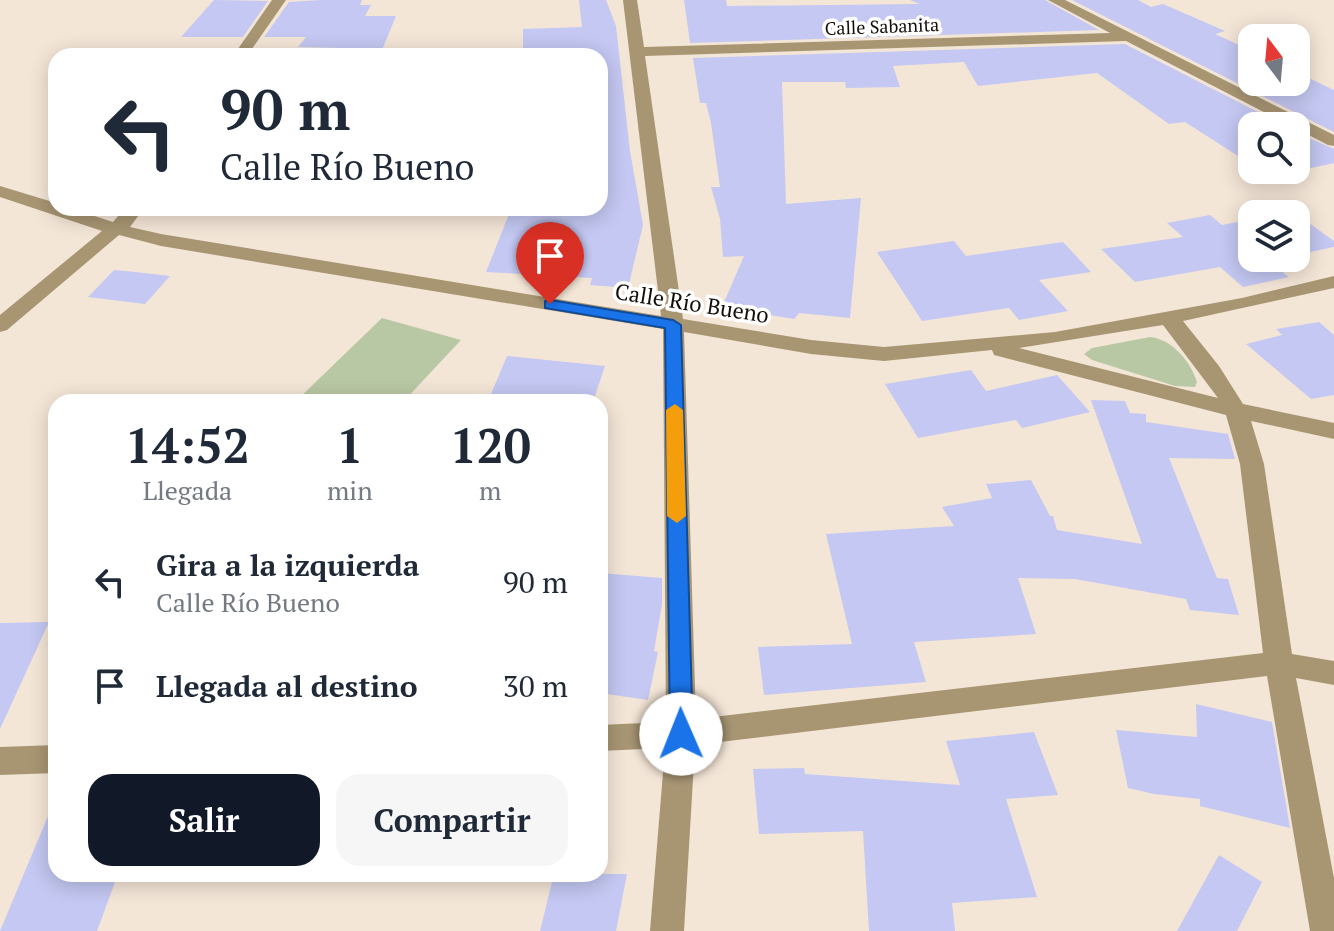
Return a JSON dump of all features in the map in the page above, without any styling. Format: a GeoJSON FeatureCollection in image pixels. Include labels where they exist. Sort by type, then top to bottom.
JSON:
{"type":"FeatureCollection","features":[{"type":"Feature","properties":{"kind":"street"},"geometry":{"type":"LineString","coordinates":[[246,48],[279,0]]}},
{"type":"Feature","properties":{"kind":"street"},"geometry":{"type":"LineString","coordinates":[[630,0],[673,325],[681,734],[667,931]]}},
{"type":"Feature","properties":{"kind":"street"},"geometry":{"type":"LineString","coordinates":[[1055,0],[1334,141]]}},
{"type":"Feature","properties":{"kind":"street","name":"Calle Sabanita"},"geometry":{"type":"LineString","coordinates":[[637,52],[1129,37]]}},
{"type":"Feature","properties":{"kind":"street","name":"Calle Río Bueno"},"geometry":{"type":"LineString","coordinates":[[0,191],[48,207]]}},
{"type":"Feature","properties":{"kind":"street","name":"Calle Río Bueno"},"geometry":{"type":"LineString","coordinates":[[76,216],[161,240],[811,347],[884,354],[988,346],[1169,318],[1334,282]]}},
{"type":"Feature","properties":{"kind":"street"},"geometry":{"type":"LineString","coordinates":[[0,326],[128,216]]}},
{"type":"Feature","properties":{"kind":"street"},"geometry":{"type":"LineString","coordinates":[[1169,318],[1200,356],[1236,410],[1249,446],[1279,663],[1327,931]]}},
{"type":"Feature","properties":{"kind":"street"},"geometry":{"type":"LineString","coordinates":[[988,346],[1236,410],[1334,431]]}},
{"type":"Feature","properties":{"kind":"street"},"geometry":{"type":"LineString","coordinates":[[608,738],[681,734],[1279,663],[1334,673]]}},
{"type":"Feature","properties":{"kind":"street"},"geometry":{"type":"LineString","coordinates":[[0,761],[48,759]]}},
{"type":"Feature","properties":{"kind":"green space"},"geometry":{"type":"Polygon","coordinates":[[[382,318],[461,340],[410,394],[303,394],[382,318]]]}},
{"type":"Feature","properties":{"kind":"green space"},"geometry":{"type":"Polygon","coordinates":[[[1150,337],[1166,342],[1180,353],[1194,374],[1195,387],[1175,386],[1092,360],[1084,354],[1092,348],[1150,337]]]}},
{"type":"Feature","properties":{"kind":"building"},"geometry":{"type":"Polygon","coordinates":[[[214,0],[268,1],[243,37],[181,37],[214,0]]]}},
{"type":"Feature","properties":{"kind":"building"},"geometry":{"type":"Polygon","coordinates":[[[362,0],[360,5],[371,5],[365,16],[396,16],[383,48],[298,47],[306,37],[264,37],[289,2],[362,0]]]}},
{"type":"Feature","properties":{"kind":"building"},"geometry":{"type":"Polygon","coordinates":[[[579,0],[606,0],[616,26],[630,151],[643,225],[628,288],[590,285],[592,278],[486,272],[508,216],[608,216],[608,48],[523,48],[523,29],[582,27],[579,0]]]}},
{"type":"Feature","properties":{"kind":"building"},"geometry":{"type":"Polygon","coordinates":[[[684,0],[726,0],[727,6],[920,4],[910,0],[1045,0],[1099,30],[690,43],[684,0]]]}},
{"type":"Feature","properties":{"kind":"building"},"geometry":{"type":"Polygon","coordinates":[[[1072,0],[1138,0],[1151,7],[1163,4],[1225,31],[1215,34],[1238,45],[1238,84],[1072,0]]]}},
{"type":"Feature","properties":{"kind":"building"},"geometry":{"type":"Polygon","coordinates":[[[1125,44],[1258,112],[1238,112],[1238,156],[1185,122],[1169,124],[1097,73],[978,86],[964,62],[893,66],[900,87],[846,88],[845,82],[782,82],[786,204],[861,198],[850,318],[799,313],[794,319],[722,307],[744,256],[723,257],[720,219],[711,187],[720,187],[711,123],[706,103],[700,103],[693,58],[1125,44]]]}},
{"type":"Feature","properties":{"kind":"building"},"geometry":{"type":"Polygon","coordinates":[[[1310,79],[1334,90],[1334,132],[1310,120],[1310,112],[1294,112],[1263,96],[1310,96],[1310,79]]]}},
{"type":"Feature","properties":{"kind":"building"},"geometry":{"type":"Polygon","coordinates":[[[1310,138],[1334,149],[1334,163],[1310,168],[1310,138]]]}},
{"type":"Feature","properties":{"kind":"building"},"geometry":{"type":"Polygon","coordinates":[[[1210,215],[1222,225],[1238,222],[1238,272],[1282,272],[1289,277],[1243,287],[1220,267],[1135,282],[1101,249],[1183,237],[1167,223],[1210,215]]]}},
{"type":"Feature","properties":{"kind":"building"},"geometry":{"type":"Polygon","coordinates":[[[1310,224],[1334,241],[1334,247],[1310,252],[1310,224]]]}},
{"type":"Feature","properties":{"kind":"building"},"geometry":{"type":"Polygon","coordinates":[[[954,241],[966,256],[1063,242],[1091,272],[1039,280],[1068,311],[1019,320],[1009,308],[922,321],[877,252],[954,241]]]}},
{"type":"Feature","properties":{"kind":"building"},"geometry":{"type":"Polygon","coordinates":[[[114,270],[170,276],[145,304],[88,297],[114,270]]]}},
{"type":"Feature","properties":{"kind":"building"},"geometry":{"type":"Polygon","coordinates":[[[1319,322],[1334,335],[1334,395],[1311,399],[1246,344],[1282,335],[1276,329],[1319,322]]]}},
{"type":"Feature","properties":{"kind":"building"},"geometry":{"type":"Polygon","coordinates":[[[507,356],[605,366],[596,394],[491,394],[507,356]]]}},
{"type":"Feature","properties":{"kind":"building"},"geometry":{"type":"Polygon","coordinates":[[[971,370],[986,391],[1057,375],[1090,412],[1022,428],[1016,420],[918,438],[885,384],[971,370]]]}},
{"type":"Feature","properties":{"kind":"building"},"geometry":{"type":"Polygon","coordinates":[[[1091,400],[1125,401],[1130,413],[1146,414],[1146,422],[1228,434],[1235,459],[1169,458],[1217,578],[1228,579],[1239,615],[1190,610],[1186,599],[1075,579],[1018,578],[1036,634],[914,642],[926,682],[764,695],[758,647],[852,644],[826,534],[954,526],[942,507],[992,498],[986,484],[1031,480],[1050,516],[1053,516],[1057,530],[1142,544],[1091,400]]]}},
{"type":"Feature","properties":{"kind":"building"},"geometry":{"type":"Polygon","coordinates":[[[608,574],[662,578],[662,604],[654,651],[658,652],[648,700],[608,694],[608,574]]]}},
{"type":"Feature","properties":{"kind":"building"},"geometry":{"type":"Polygon","coordinates":[[[48,622],[0,729],[0,623],[48,622]]]}},
{"type":"Feature","properties":{"kind":"building"},"geometry":{"type":"Polygon","coordinates":[[[1196,704],[1272,722],[1290,828],[1200,806],[1200,799],[1128,788],[1116,730],[1197,737],[1196,704]]]}},
{"type":"Feature","properties":{"kind":"building"},"geometry":{"type":"Polygon","coordinates":[[[1034,732],[1058,795],[1006,799],[1037,897],[952,903],[955,931],[869,931],[863,831],[759,834],[753,769],[804,768],[805,774],[960,785],[946,741],[1034,732]]]}},
{"type":"Feature","properties":{"kind":"building"},"geometry":{"type":"Polygon","coordinates":[[[48,816],[48,882],[115,882],[97,931],[0,931],[48,816]]]}},
{"type":"Feature","properties":{"kind":"building"},"geometry":{"type":"Polygon","coordinates":[[[1219,855],[1262,882],[1237,931],[1177,931],[1219,855]]]}},
{"type":"Feature","properties":{"kind":"building"},"geometry":{"type":"Polygon","coordinates":[[[608,874],[627,874],[616,931],[540,931],[552,882],[608,882],[608,874]]]}},
{"type":"Feature","properties":{"kind":"slow traffic"},"geometry":{"type":"LineString","coordinates":[[675,410],[677,516]]}},
{"type":"Feature","properties":{"kind":"route"},"geometry":{"type":"LineString","coordinates":[[550,304],[673,325],[681,734]]}}]}
